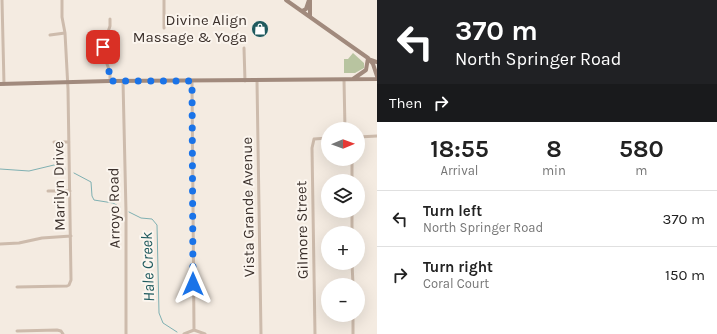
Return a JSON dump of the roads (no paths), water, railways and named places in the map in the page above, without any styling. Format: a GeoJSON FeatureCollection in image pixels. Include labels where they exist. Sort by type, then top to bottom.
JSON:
{"type":"FeatureCollection","features":[{"type":"Feature","properties":{"kind":"street"},"geometry":{"type":"LineString","coordinates":[[2,0],[2,84],[110,81],[377,79]]}},
{"type":"Feature","properties":{"kind":"street","name":"Marilyn Drive"},"geometry":{"type":"LineString","coordinates":[[17,287],[67,286],[71,280],[69,142],[65,33],[62,17],[62,0]]}},
{"type":"Feature","properties":{"kind":"street"},"geometry":{"type":"LineString","coordinates":[[164,0],[164,28]]}},
{"type":"Feature","properties":{"kind":"street"},"geometry":{"type":"LineString","coordinates":[[286,0],[368,58],[373,64],[377,76]]}},
{"type":"Feature","properties":{"kind":"street"},"geometry":{"type":"LineString","coordinates":[[302,11],[307,7],[310,0]]}},
{"type":"Feature","properties":{"kind":"street"},"geometry":{"type":"LineString","coordinates":[[310,0],[310,17]]}},
{"type":"Feature","properties":{"kind":"street"},"geometry":{"type":"LineString","coordinates":[[110,19],[110,26],[103,47],[104,56],[110,72],[110,81]]}},
{"type":"Feature","properties":{"kind":"street"},"geometry":{"type":"LineString","coordinates":[[50,35],[65,33]]}},
{"type":"Feature","properties":{"kind":"street"},"geometry":{"type":"LineString","coordinates":[[244,48],[245,81]]}},
{"type":"Feature","properties":{"kind":"street"},"geometry":{"type":"LineString","coordinates":[[368,58],[376,60]]}},
{"type":"Feature","properties":{"kind":"street"},"geometry":{"type":"LineString","coordinates":[[353,79],[366,70],[368,58]]}},
{"type":"Feature","properties":{"kind":"street"},"geometry":{"type":"LineString","coordinates":[[344,80],[345,122]]}},
{"type":"Feature","properties":{"kind":"street","name":"Arroyo Road"},"geometry":{"type":"LineString","coordinates":[[123,81],[126,212],[126,334]]}},
{"type":"Feature","properties":{"kind":"street"},"geometry":{"type":"LineString","coordinates":[[192,81],[194,330]]}},
{"type":"Feature","properties":{"kind":"street","name":"Vista Grande Avenue"},"geometry":{"type":"LineString","coordinates":[[257,81],[261,334]]}},
{"type":"Feature","properties":{"kind":"street"},"geometry":{"type":"LineString","coordinates":[[365,137],[377,136]]}},
{"type":"Feature","properties":{"kind":"street","name":"Gilmore Street"},"geometry":{"type":"LineString","coordinates":[[315,334],[312,148],[314,139],[321,138]]}},
{"type":"Feature","properties":{"kind":"street"},"geometry":{"type":"LineString","coordinates":[[54,142],[69,142]]}},
{"type":"Feature","properties":{"kind":"street"},"geometry":{"type":"LineString","coordinates":[[48,191],[70,191]]}},
{"type":"Feature","properties":{"kind":"street"},"geometry":{"type":"LineString","coordinates":[[0,244],[19,243],[42,238],[71,236]]}},
{"type":"Feature","properties":{"kind":"street"},"geometry":{"type":"LineString","coordinates":[[353,322],[353,334]]}},
{"type":"Feature","properties":{"kind":"street"},"geometry":{"type":"LineString","coordinates":[[184,334],[194,330],[205,334]]}},
{"type":"Feature","properties":{"kind":"street"},"geometry":{"type":"LineString","coordinates":[[17,331],[62,332]]}},
{"type":"Feature","properties":{"kind":"waterway","name":"Hale Creek"},"geometry":{"type":"LineString","coordinates":[[0,169],[29,171],[54,165],[65,169]]}},
{"type":"Feature","properties":{"kind":"waterway","name":"Hale Creek"},"geometry":{"type":"LineString","coordinates":[[74,173],[91,182],[92,196],[94,200],[113,203],[120,207]]}},
{"type":"Feature","properties":{"kind":"waterway","name":"Hale Creek"},"geometry":{"type":"LineString","coordinates":[[129,212],[141,218],[152,219],[157,225],[159,313],[163,323],[177,332]]}},
{"type":"Feature","properties":{"kind":"place","name":"Divine Align Massage & Yoga"},"geometry":{"type":"Point","coordinates":[260,29]}}]}
